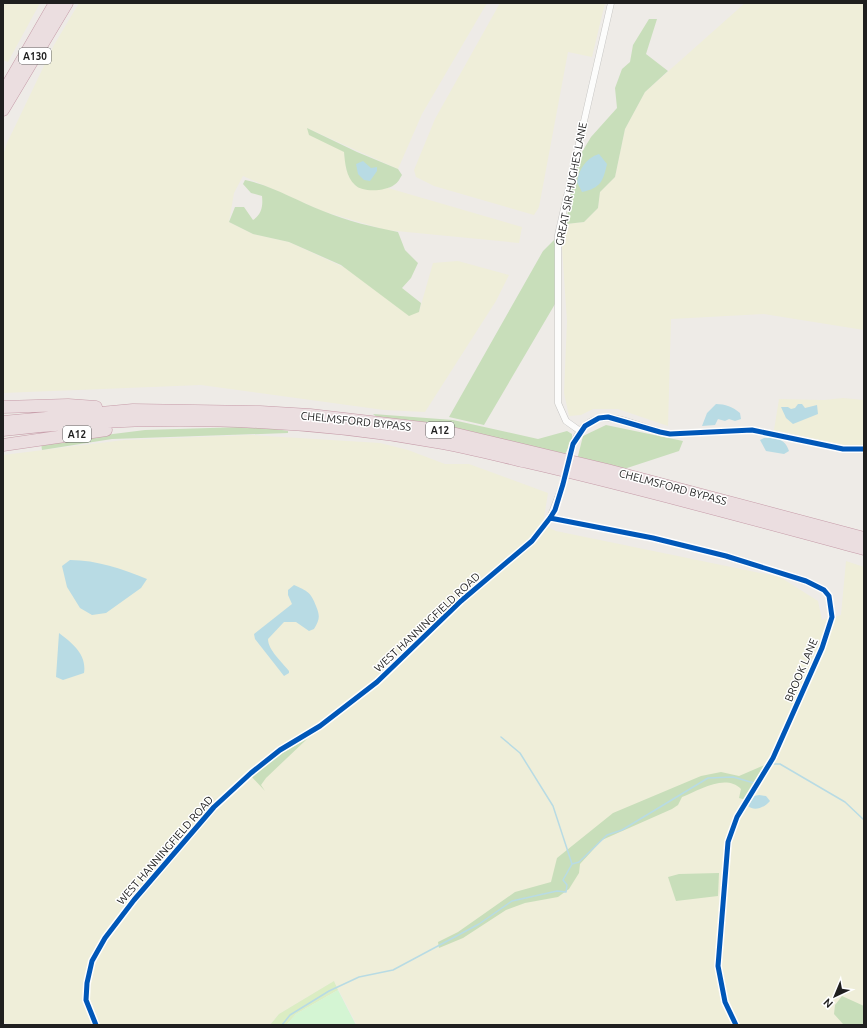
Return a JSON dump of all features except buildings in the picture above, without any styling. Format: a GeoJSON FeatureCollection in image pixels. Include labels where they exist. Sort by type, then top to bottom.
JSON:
{"type":"FeatureCollection","features":[{"type":"Feature","properties":{"kind":"highway","name":"A130"},"geometry":{"type":"LineString","coordinates":[[3,93],[55,3]]}},
{"type":"Feature","properties":{"kind":"highway","name":"A130"},"geometry":{"type":"LineString","coordinates":[[3,110],[67,3]]}},
{"type":"Feature","properties":{"kind":"highway","name":"A12"},"geometry":{"type":"LineString","coordinates":[[3,407],[68,405],[133,410]]}},
{"type":"Feature","properties":{"kind":"highway","name":"CHELMSFORD BYPASS"},"geometry":{"type":"LineString","coordinates":[[3,422],[133,410],[260,412],[310,415],[439,430],[608,470],[864,538]]}},
{"type":"Feature","properties":{"kind":"highway","name":"CHELMSFORD BYPASS"},"geometry":{"type":"LineString","coordinates":[[3,430],[106,422],[245,421],[310,425],[437,442],[608,480],[864,549]]}},
{"type":"Feature","properties":{"kind":"highway","name":"A12"},"geometry":{"type":"LineString","coordinates":[[3,445],[151,422]]}},
{"type":"Feature","properties":{"kind":"street","name":"GREAT SIR HUGHES LANE"},"geometry":{"type":"LineString","coordinates":[[580,431],[566,421],[558,403],[558,235],[611,3]]}},
{"type":"Feature","properties":{"kind":"street","name":"WEST HANNINGFIELD ROAD"},"geometry":{"type":"LineString","coordinates":[[96,1025],[86,1000],[87,983],[95,956],[105,938],[134,900],[214,807],[251,773],[280,750],[320,726],[392,670],[461,601],[532,541],[550,518],[563,484],[573,444],[580,431],[590,422],[599,418],[608,417],[660,432],[677,433],[752,430],[843,449],[864,449]]}},
{"type":"Feature","properties":{"kind":"street","name":"BROOK LANE"},"geometry":{"type":"LineString","coordinates":[[550,518],[570,524],[653,538],[726,556],[806,581],[824,590],[829,596],[832,617],[822,648],[773,758],[737,817],[728,842],[718,966],[724,1002],[736,1025]]}},
{"type":"Feature","properties":{"kind":"green space"},"geometry":{"type":"Polygon","coordinates":[[[3,3],[40,3],[8,62],[3,60],[3,3]]]}},
{"type":"Feature","properties":{"kind":"green space"},"geometry":{"type":"Polygon","coordinates":[[[79,3],[487,3],[422,114],[398,169],[307,128],[344,152],[347,171],[355,185],[378,189],[388,188],[522,227],[519,243],[386,230],[322,211],[243,176],[234,193],[229,222],[253,234],[289,242],[352,271],[419,312],[433,263],[458,261],[509,275],[496,301],[425,412],[384,410],[201,385],[3,393],[3,155],[7,143],[54,45],[79,3]]]}},
{"type":"Feature","properties":{"kind":"green space"},"geometry":{"type":"Polygon","coordinates":[[[500,3],[605,3],[592,57],[568,52],[539,207],[534,215],[434,186],[416,177],[414,170],[435,119],[500,3]]]}},
{"type":"Feature","properties":{"kind":"green space"},"geometry":{"type":"Polygon","coordinates":[[[745,3],[864,3],[864,330],[764,314],[671,319],[668,426],[618,409],[593,409],[581,415],[569,416],[564,393],[567,321],[561,233],[566,224],[584,222],[598,208],[600,192],[615,177],[625,129],[645,92],[745,3]]]}},
{"type":"Feature","properties":{"kind":"green space"},"geometry":{"type":"Polygon","coordinates":[[[649,19],[657,19],[646,54],[668,71],[645,92],[625,129],[615,177],[600,192],[598,208],[584,222],[566,224],[576,162],[591,137],[617,108],[615,88],[622,69],[630,62],[633,45],[649,19]]]}},
{"type":"Feature","properties":{"kind":"green space"},"geometry":{"type":"Polygon","coordinates":[[[307,128],[357,152],[398,169],[402,175],[398,182],[386,189],[369,190],[359,188],[352,182],[348,174],[344,152],[309,135],[307,128]]]}},
{"type":"Feature","properties":{"kind":"green space"},"geometry":{"type":"Polygon","coordinates":[[[245,180],[265,186],[341,218],[398,232],[405,250],[418,263],[411,278],[402,288],[421,303],[419,312],[409,316],[341,265],[289,242],[253,234],[229,222],[235,207],[244,207],[253,220],[261,210],[262,196],[251,193],[243,184],[245,180]]]}},
{"type":"Feature","properties":{"kind":"green space"},"geometry":{"type":"Polygon","coordinates":[[[555,239],[558,254],[555,304],[484,425],[449,417],[543,251],[555,239]]]}},
{"type":"Feature","properties":{"kind":"green space"},"geometry":{"type":"Polygon","coordinates":[[[843,398],[864,400],[864,446],[847,446],[774,430],[779,399],[824,400],[843,398]]]}},
{"type":"Feature","properties":{"kind":"green space"},"geometry":{"type":"Polygon","coordinates":[[[373,414],[453,420],[538,439],[567,431],[572,434],[572,441],[564,456],[379,419],[373,414]]]}},
{"type":"Feature","properties":{"kind":"green space"},"geometry":{"type":"Polygon","coordinates":[[[606,425],[683,441],[679,451],[621,470],[577,460],[583,436],[606,425]]]}},
{"type":"Feature","properties":{"kind":"green space"},"geometry":{"type":"Polygon","coordinates":[[[242,427],[270,428],[288,431],[288,433],[112,439],[42,450],[41,443],[145,430],[242,427]]]}},
{"type":"Feature","properties":{"kind":"green space"},"geometry":{"type":"Polygon","coordinates":[[[252,435],[380,443],[408,450],[445,464],[469,464],[548,493],[543,524],[556,531],[780,577],[818,601],[822,620],[841,615],[846,561],[864,567],[864,1025],[357,1025],[334,981],[279,1014],[270,1025],[11,1025],[3,1022],[3,455],[124,440],[252,435]]]}},
{"type":"Feature","properties":{"kind":"green space"},"geometry":{"type":"Polygon","coordinates":[[[307,739],[266,778],[261,785],[265,791],[250,775],[280,754],[307,739]]]}},
{"type":"Feature","properties":{"kind":"green space"},"geometry":{"type":"Polygon","coordinates":[[[767,764],[746,800],[739,798],[741,789],[735,785],[727,783],[712,785],[682,797],[678,805],[672,809],[602,840],[580,864],[579,873],[569,889],[558,897],[525,903],[506,910],[463,938],[439,948],[438,942],[458,932],[515,892],[551,882],[557,858],[613,813],[701,776],[721,772],[739,776],[767,764]]]}},
{"type":"Feature","properties":{"kind":"green space"},"geometry":{"type":"Polygon","coordinates":[[[719,873],[718,896],[676,901],[668,877],[679,874],[719,873]]]}},
{"type":"Feature","properties":{"kind":"green space"},"geometry":{"type":"Polygon","coordinates":[[[334,981],[338,990],[296,1014],[286,1025],[270,1025],[279,1014],[334,981]]]}},
{"type":"Feature","properties":{"kind":"green space"},"geometry":{"type":"Polygon","coordinates":[[[338,990],[356,1025],[286,1025],[296,1014],[338,990]]]}},
{"type":"Feature","properties":{"kind":"green space"},"geometry":{"type":"Polygon","coordinates":[[[842,996],[864,1006],[864,1025],[843,1024],[834,1014],[835,1005],[842,996]]]}},
{"type":"Feature","properties":{"kind":"water"},"geometry":{"type":"Polygon","coordinates":[[[599,154],[607,164],[604,175],[597,186],[582,192],[577,182],[581,168],[590,158],[599,154]]]}},
{"type":"Feature","properties":{"kind":"water"},"geometry":{"type":"Polygon","coordinates":[[[363,161],[371,168],[377,167],[377,171],[370,181],[364,180],[358,174],[356,164],[363,161]]]}},
{"type":"Feature","properties":{"kind":"water"},"geometry":{"type":"Polygon","coordinates":[[[716,404],[726,405],[735,409],[740,413],[741,419],[735,421],[729,419],[725,421],[718,419],[715,425],[702,426],[707,413],[716,404]]]}},
{"type":"Feature","properties":{"kind":"water"},"geometry":{"type":"Polygon","coordinates":[[[798,404],[802,404],[805,408],[817,405],[818,414],[793,424],[786,418],[781,407],[788,407],[791,409],[795,408],[798,404]]]}},
{"type":"Feature","properties":{"kind":"water"},"geometry":{"type":"Polygon","coordinates":[[[764,438],[782,441],[785,443],[789,451],[784,454],[766,451],[760,440],[764,438]]]}},
{"type":"Feature","properties":{"kind":"water"},"geometry":{"type":"Polygon","coordinates":[[[70,560],[100,563],[147,579],[141,588],[106,613],[92,615],[80,608],[67,587],[62,566],[70,560]]]}},
{"type":"Feature","properties":{"kind":"water"},"geometry":{"type":"Polygon","coordinates":[[[294,585],[310,595],[314,601],[319,618],[314,629],[309,631],[296,622],[284,622],[268,639],[273,652],[289,671],[289,673],[284,676],[255,639],[254,634],[292,604],[288,595],[288,590],[294,585]]]}},
{"type":"Feature","properties":{"kind":"water"},"geometry":{"type":"Polygon","coordinates":[[[59,633],[78,650],[84,666],[84,673],[63,680],[56,677],[59,633]]]}},
{"type":"Feature","properties":{"kind":"water"},"geometry":{"type":"Polygon","coordinates":[[[754,796],[766,796],[770,801],[757,809],[748,806],[754,796]]]}},
{"type":"Feature","properties":{"kind":"waterway"},"geometry":{"type":"LineString","coordinates":[[501,737],[520,753],[553,806],[572,864]]}},
{"type":"Feature","properties":{"kind":"waterway"},"geometry":{"type":"LineString","coordinates":[[771,764],[780,764],[845,802],[864,820]]}},
{"type":"Feature","properties":{"kind":"waterway"},"geometry":{"type":"LineString","coordinates":[[282,1025],[290,1015],[329,991],[359,977],[393,970],[479,924],[512,901],[557,891],[566,892],[567,885],[563,880],[572,864],[579,862],[607,835],[622,830],[708,778],[733,777],[754,783]]}},
{"type":"Feature","properties":{"kind":"cycle path"},"geometry":{"type":"LineString","coordinates":[[96,1025],[86,1000],[87,983],[92,961],[105,938],[134,900],[214,807],[251,773],[280,750],[320,726],[377,682],[461,601],[532,541],[555,510],[573,444],[585,426],[599,418],[608,417],[670,434],[752,430],[843,449],[864,449]]}},
{"type":"Feature","properties":{"kind":"cycle path"},"geometry":{"type":"LineString","coordinates":[[550,518],[653,538],[726,556],[806,581],[824,590],[829,596],[832,617],[822,648],[773,758],[737,817],[728,842],[718,966],[725,1002],[736,1025]]}}]}
